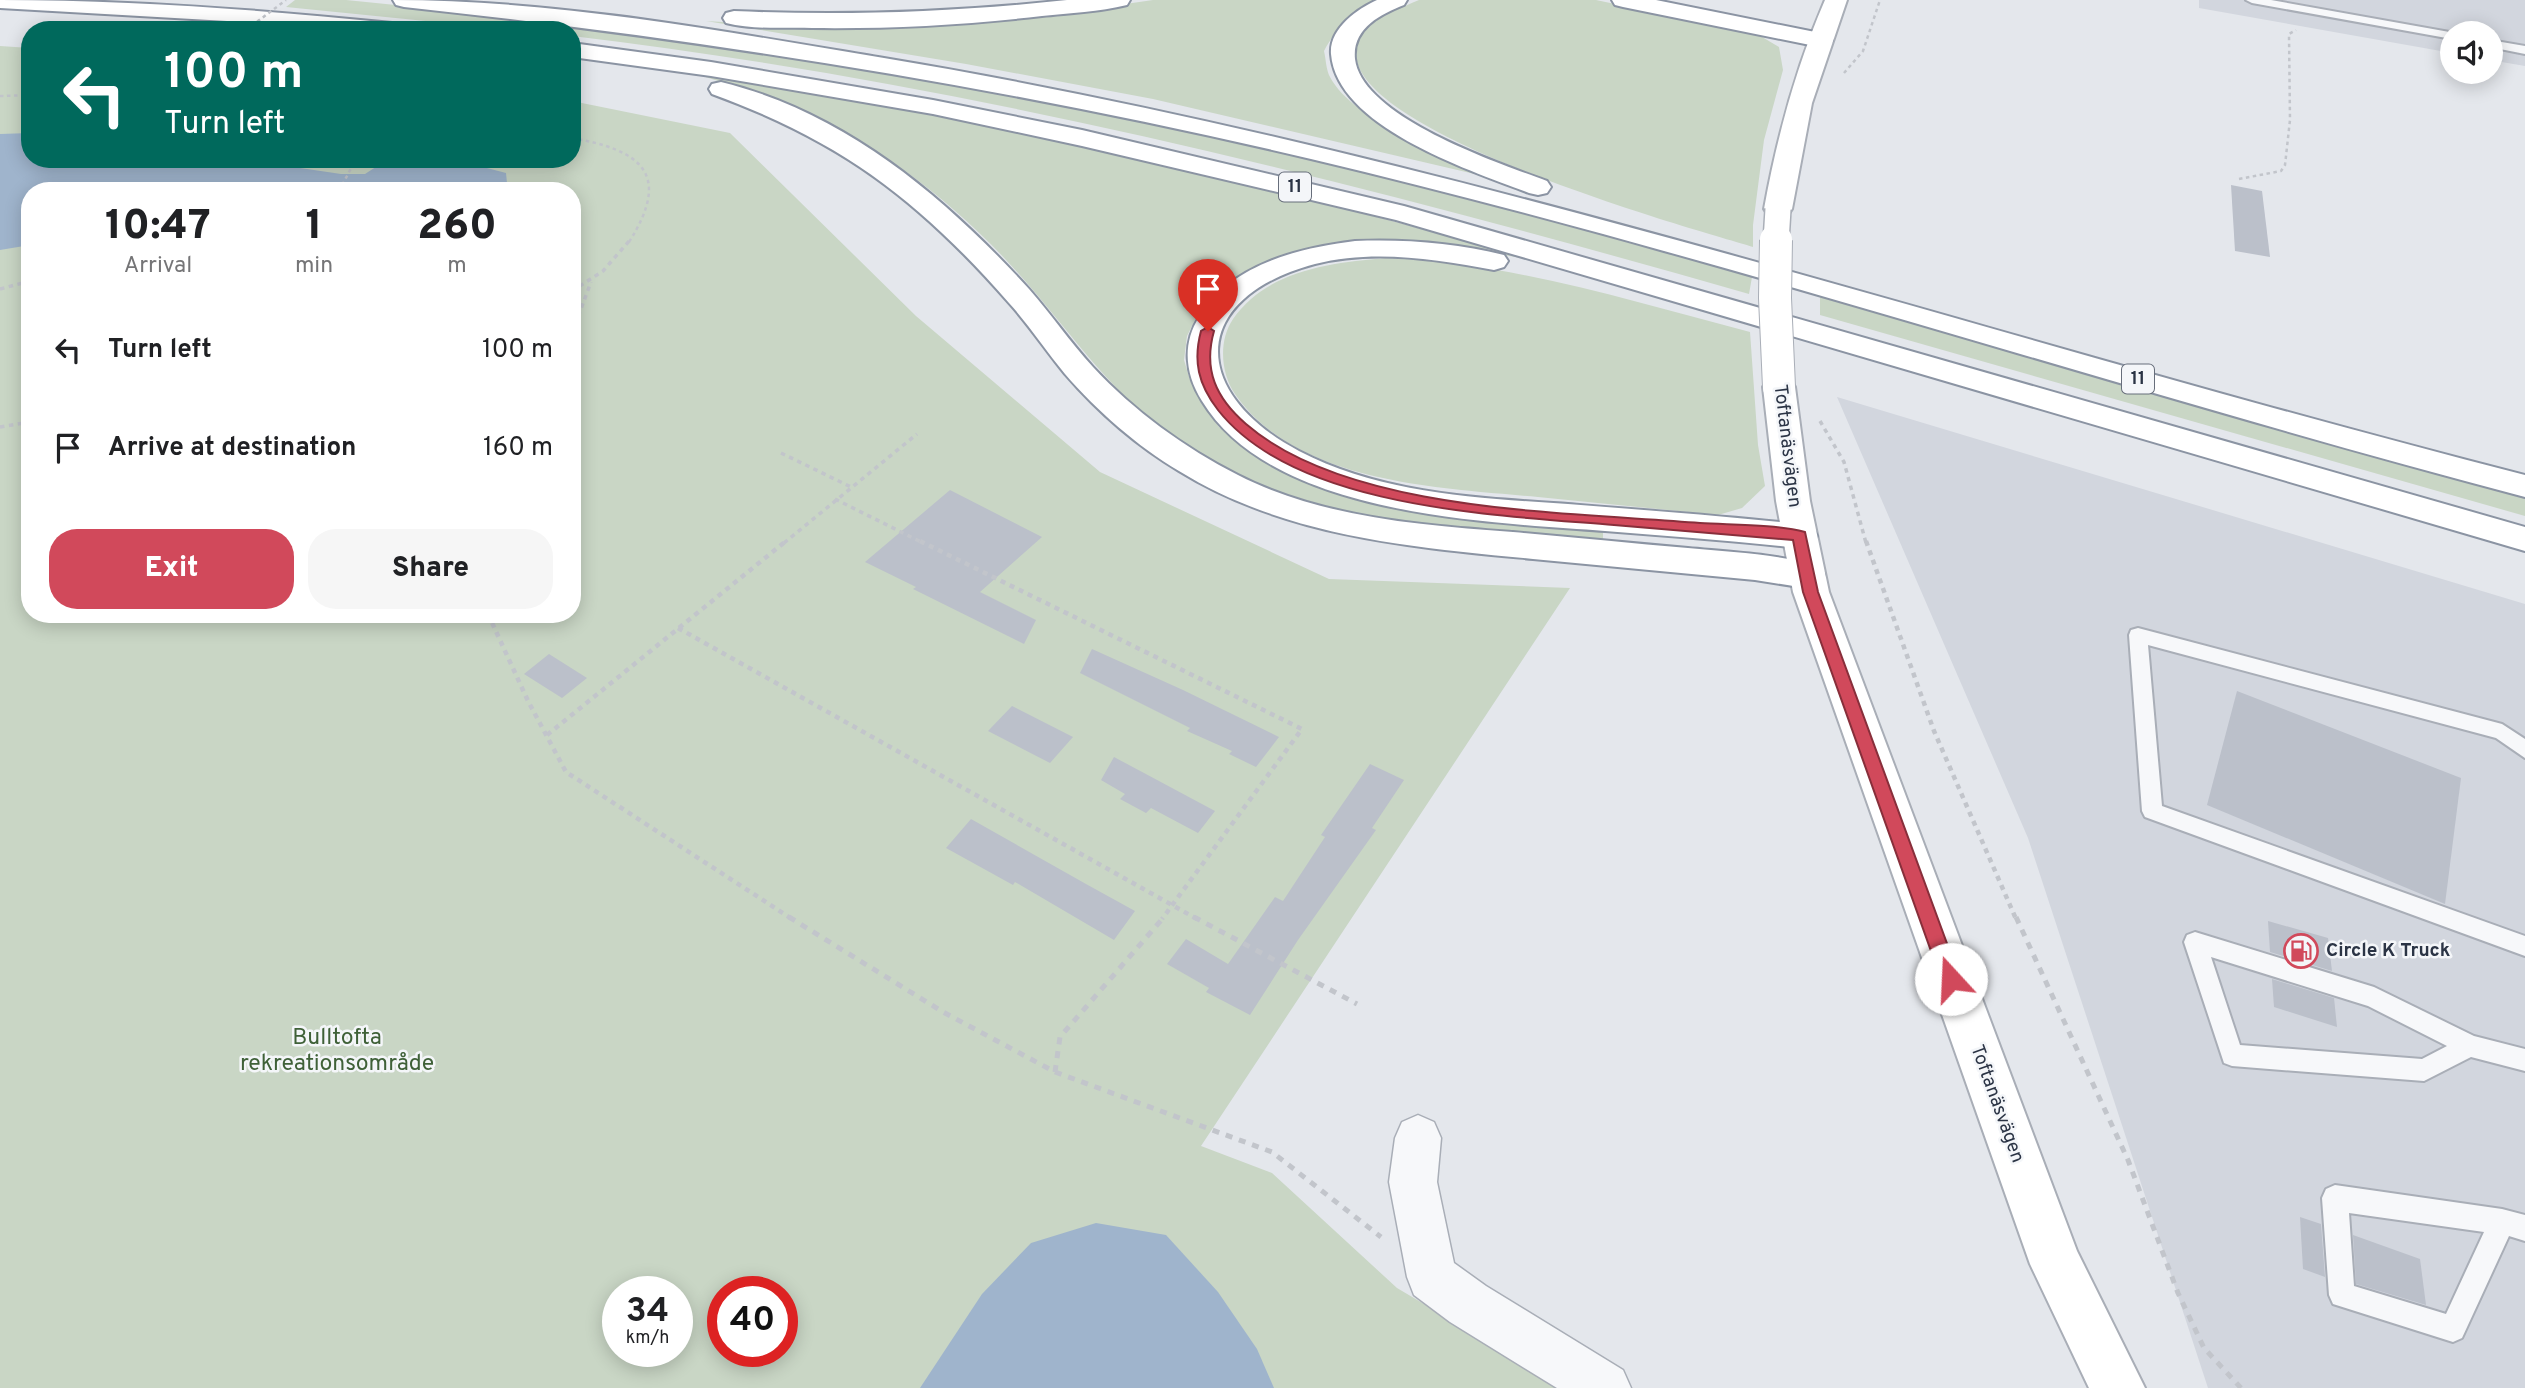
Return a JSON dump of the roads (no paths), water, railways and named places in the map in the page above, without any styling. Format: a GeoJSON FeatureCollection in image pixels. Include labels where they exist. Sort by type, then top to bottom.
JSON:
{"type":"FeatureCollection","features":[{"type":"Feature","properties":{"kind":"main road","name":"11"},"geometry":{"type":"LineString","coordinates":[[404,0],[579,21]]}},
{"type":"Feature","properties":{"kind":"main road"},"geometry":{"type":"LineString","coordinates":[[516,0],[681,15],[836,21],[985,16],[1119,0]]}},
{"type":"Feature","properties":{"kind":"main road"},"geometry":{"type":"LineString","coordinates":[[1396,0],[1362,18],[1350,29],[1342,50],[1342,70],[1347,80],[1377,110],[1427,140],[1489,168],[1752,268]]}},
{"type":"Feature","properties":{"kind":"main road"},"geometry":{"type":"LineString","coordinates":[[1623,0],[1822,32]]}},
{"type":"Feature","properties":{"kind":"main road"},"geometry":{"type":"LineString","coordinates":[[1703,0],[1822,32]]}},
{"type":"Feature","properties":{"kind":"main road","name":"Toftanäsvägen"},"geometry":{"type":"LineString","coordinates":[[1836,0],[1822,32],[1801,100],[1778,209],[1773,253],[1779,387],[1803,556],[2056,1264],[2118,1388]]}},
{"type":"Feature","properties":{"kind":"main road"},"geometry":{"type":"LineString","coordinates":[[0,1],[227,14],[299,21]]}},
{"type":"Feature","properties":{"kind":"main road","name":"11"},"geometry":{"type":"LineString","coordinates":[[581,21],[746,41],[853,58],[1099,104],[1439,183],[1752,268],[2136,379],[2525,486]]}},
{"type":"Feature","properties":{"kind":"main road","name":"11"},"geometry":{"type":"LineString","coordinates":[[581,52],[711,69],[933,107],[1268,181],[1480,236],[2525,539]]}},
{"type":"Feature","properties":{"kind":"main road"},"geometry":{"type":"LineString","coordinates":[[581,53],[676,75],[768,105],[844,141],[875,161],[940,213],[987,261],[1084,375],[1113,404],[1164,445],[1232,486],[1304,512],[1403,534],[1755,567],[1803,556]]}},
{"type":"Feature","properties":{"kind":"main road"},"geometry":{"type":"LineString","coordinates":[[1803,556],[1474,509],[1384,493],[1332,477],[1259,442],[1232,418],[1215,398],[1206,376],[1202,353],[1208,331],[1219,311],[1236,293],[1257,277],[1281,266],[1340,252],[1408,250],[1482,259],[1576,278],[2004,389]]}},
{"type":"Feature","properties":{"kind":"street"},"geometry":{"type":"LineString","coordinates":[[1418,1138],[1413,1182],[1432,1277],[1468,1304],[1605,1388]]}},
{"type":"Feature","properties":{"kind":"lane"},"geometry":{"type":"LineString","coordinates":[[2252,0],[2440,34]]}},
{"type":"Feature","properties":{"kind":"lane"},"geometry":{"type":"LineString","coordinates":[[2503,46],[2525,50]]}},
{"type":"Feature","properties":{"kind":"lane"},"geometry":{"type":"LineString","coordinates":[[2525,750],[2502,732],[2137,635],[2152,811],[2525,946]]}},
{"type":"Feature","properties":{"kind":"lane"},"geometry":{"type":"LineString","coordinates":[[2470,1046],[2424,1070],[2232,1055],[2195,942],[2374,996],[2470,1046],[2525,1060]]}},
{"type":"Feature","properties":{"kind":"lane"},"geometry":{"type":"LineString","coordinates":[[2335,1198],[2514,1225],[2453,1329],[2342,1295],[2335,1198]]}},
{"type":"Feature","properties":{"kind":"water"},"geometry":{"type":"Polygon","coordinates":[[[21,133],[21,168],[300,168],[341,174],[365,174],[374,168],[487,168],[506,173],[507,182],[21,182],[21,246],[0,250],[0,134],[21,133]]]}},
{"type":"Feature","properties":{"kind":"water"},"geometry":{"type":"Polygon","coordinates":[[[1096,1223],[1166,1235],[1218,1292],[1257,1349],[1274,1388],[920,1388],[982,1294],[1031,1243],[1096,1223]]]}},
{"type":"Feature","properties":{"kind":"place","name":"Circle K Truck"},"geometry":{"type":"Point","coordinates":[2301,951]}},
{"type":"Feature","properties":{"kind":"park label","name":"Bulltofta rekreationsområde"},"geometry":{"type":"Point","coordinates":[337,1051]}}]}
